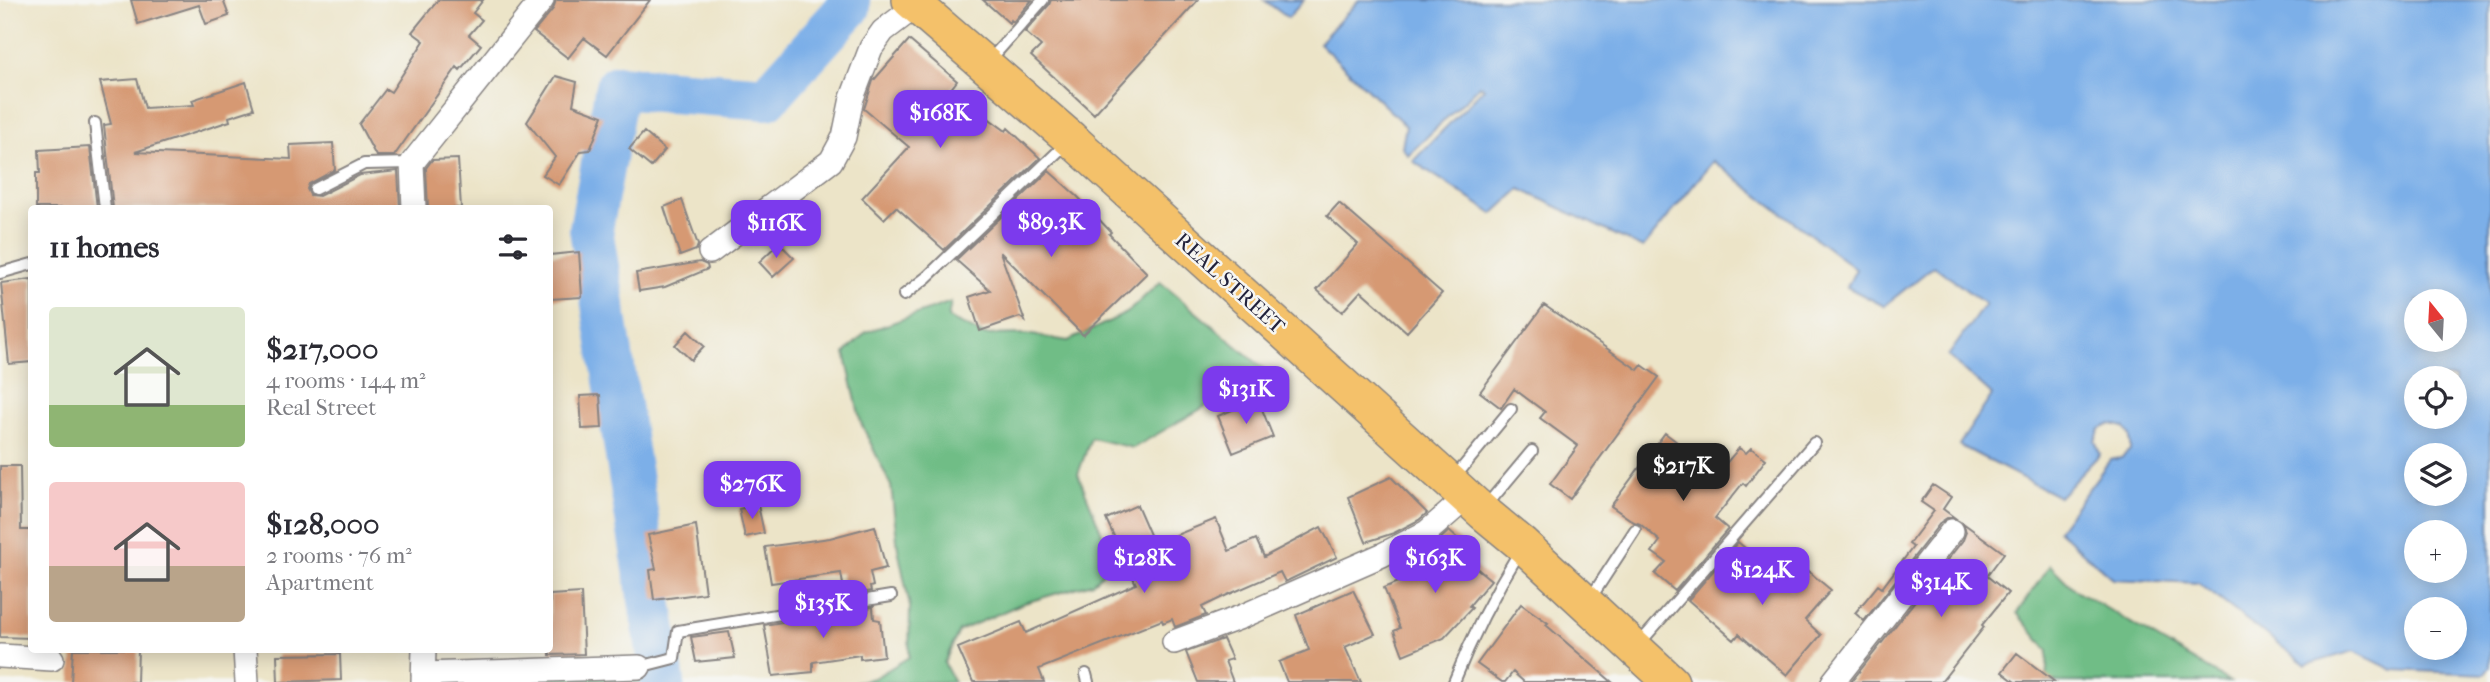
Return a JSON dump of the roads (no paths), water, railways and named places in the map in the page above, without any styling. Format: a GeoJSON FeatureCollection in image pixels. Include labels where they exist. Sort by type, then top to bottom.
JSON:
{"type":"FeatureCollection","features":[{"type":"Feature","properties":{"kind":"main road","name":"REAL STREET"},"geometry":{"type":"LineString","coordinates":[[913,3],[1071,139],[1523,545],[1671,682]]}},
{"type":"Feature","properties":{"kind":"street"},"geometry":{"type":"LineString","coordinates":[[414,205],[412,163],[542,0]]}},
{"type":"Feature","properties":{"kind":"street"},"geometry":{"type":"LineString","coordinates":[[710,252],[831,161],[844,137],[852,98],[871,48],[883,31],[913,3]]}},
{"type":"Feature","properties":{"kind":"street"},"geometry":{"type":"LineString","coordinates":[[1174,642],[1241,617],[1382,555],[1427,532],[1467,497]]}},
{"type":"Feature","properties":{"kind":"street"},"geometry":{"type":"LineString","coordinates":[[1833,682],[1952,531]]}},
{"type":"Feature","properties":{"kind":"street"},"geometry":{"type":"LineString","coordinates":[[245,653],[247,682]]}},
{"type":"Feature","properties":{"kind":"street"},"geometry":{"type":"LineString","coordinates":[[424,653],[423,678],[639,667]]}},
{"type":"Feature","properties":{"kind":"street"},"geometry":{"type":"LineString","coordinates":[[0,656],[51,659]]}},
{"type":"Feature","properties":{"kind":"lane"},"geometry":{"type":"LineString","coordinates":[[985,65],[1043,0]]}},
{"type":"Feature","properties":{"kind":"lane"},"geometry":{"type":"LineString","coordinates":[[95,123],[104,205]]}},
{"type":"Feature","properties":{"kind":"lane"},"geometry":{"type":"LineString","coordinates":[[904,295],[927,277],[1071,139]]}},
{"type":"Feature","properties":{"kind":"lane"},"geometry":{"type":"LineString","coordinates":[[315,190],[364,164],[412,163]]}},
{"type":"Feature","properties":{"kind":"lane"},"geometry":{"type":"LineString","coordinates":[[0,273],[28,265]]}},
{"type":"Feature","properties":{"kind":"lane"},"geometry":{"type":"LineString","coordinates":[[1511,409],[1467,497],[1490,499],[1532,451]]}},
{"type":"Feature","properties":{"kind":"lane"},"geometry":{"type":"LineString","coordinates":[[1635,649],[1814,443]]}},
{"type":"Feature","properties":{"kind":"lane"},"geometry":{"type":"LineString","coordinates":[[1587,605],[1634,530]]}},
{"type":"Feature","properties":{"kind":"lane"},"geometry":{"type":"LineString","coordinates":[[1454,682],[1491,600],[1523,545]]}},
{"type":"Feature","properties":{"kind":"lane"},"geometry":{"type":"LineString","coordinates":[[639,667],[674,658],[678,631],[891,596]]}},
{"type":"Feature","properties":{"kind":"water"},"geometry":{"type":"Polygon","coordinates":[[[1264,0],[1304,0],[1288,18],[1264,0]]]}},
{"type":"Feature","properties":{"kind":"water"},"geometry":{"type":"Polygon","coordinates":[[[1359,0],[2490,0],[2490,667],[2485,674],[2393,670],[2354,651],[2306,665],[2198,583],[2113,579],[2058,530],[2110,460],[2121,458],[2130,450],[2130,436],[2124,427],[2111,424],[2100,429],[2095,441],[2100,454],[2059,497],[1959,445],[1992,395],[1948,356],[1985,304],[1934,266],[1884,306],[1847,287],[1856,269],[1713,161],[1643,248],[1520,189],[1493,214],[1413,161],[1484,88],[1481,85],[1408,155],[1402,147],[1406,126],[1319,43],[1359,0]]]}},
{"type":"Feature","properties":{"kind":"waterway"},"geometry":{"type":"LineString","coordinates":[[663,682],[591,229],[617,87],[767,98],[849,7]]}}]}
